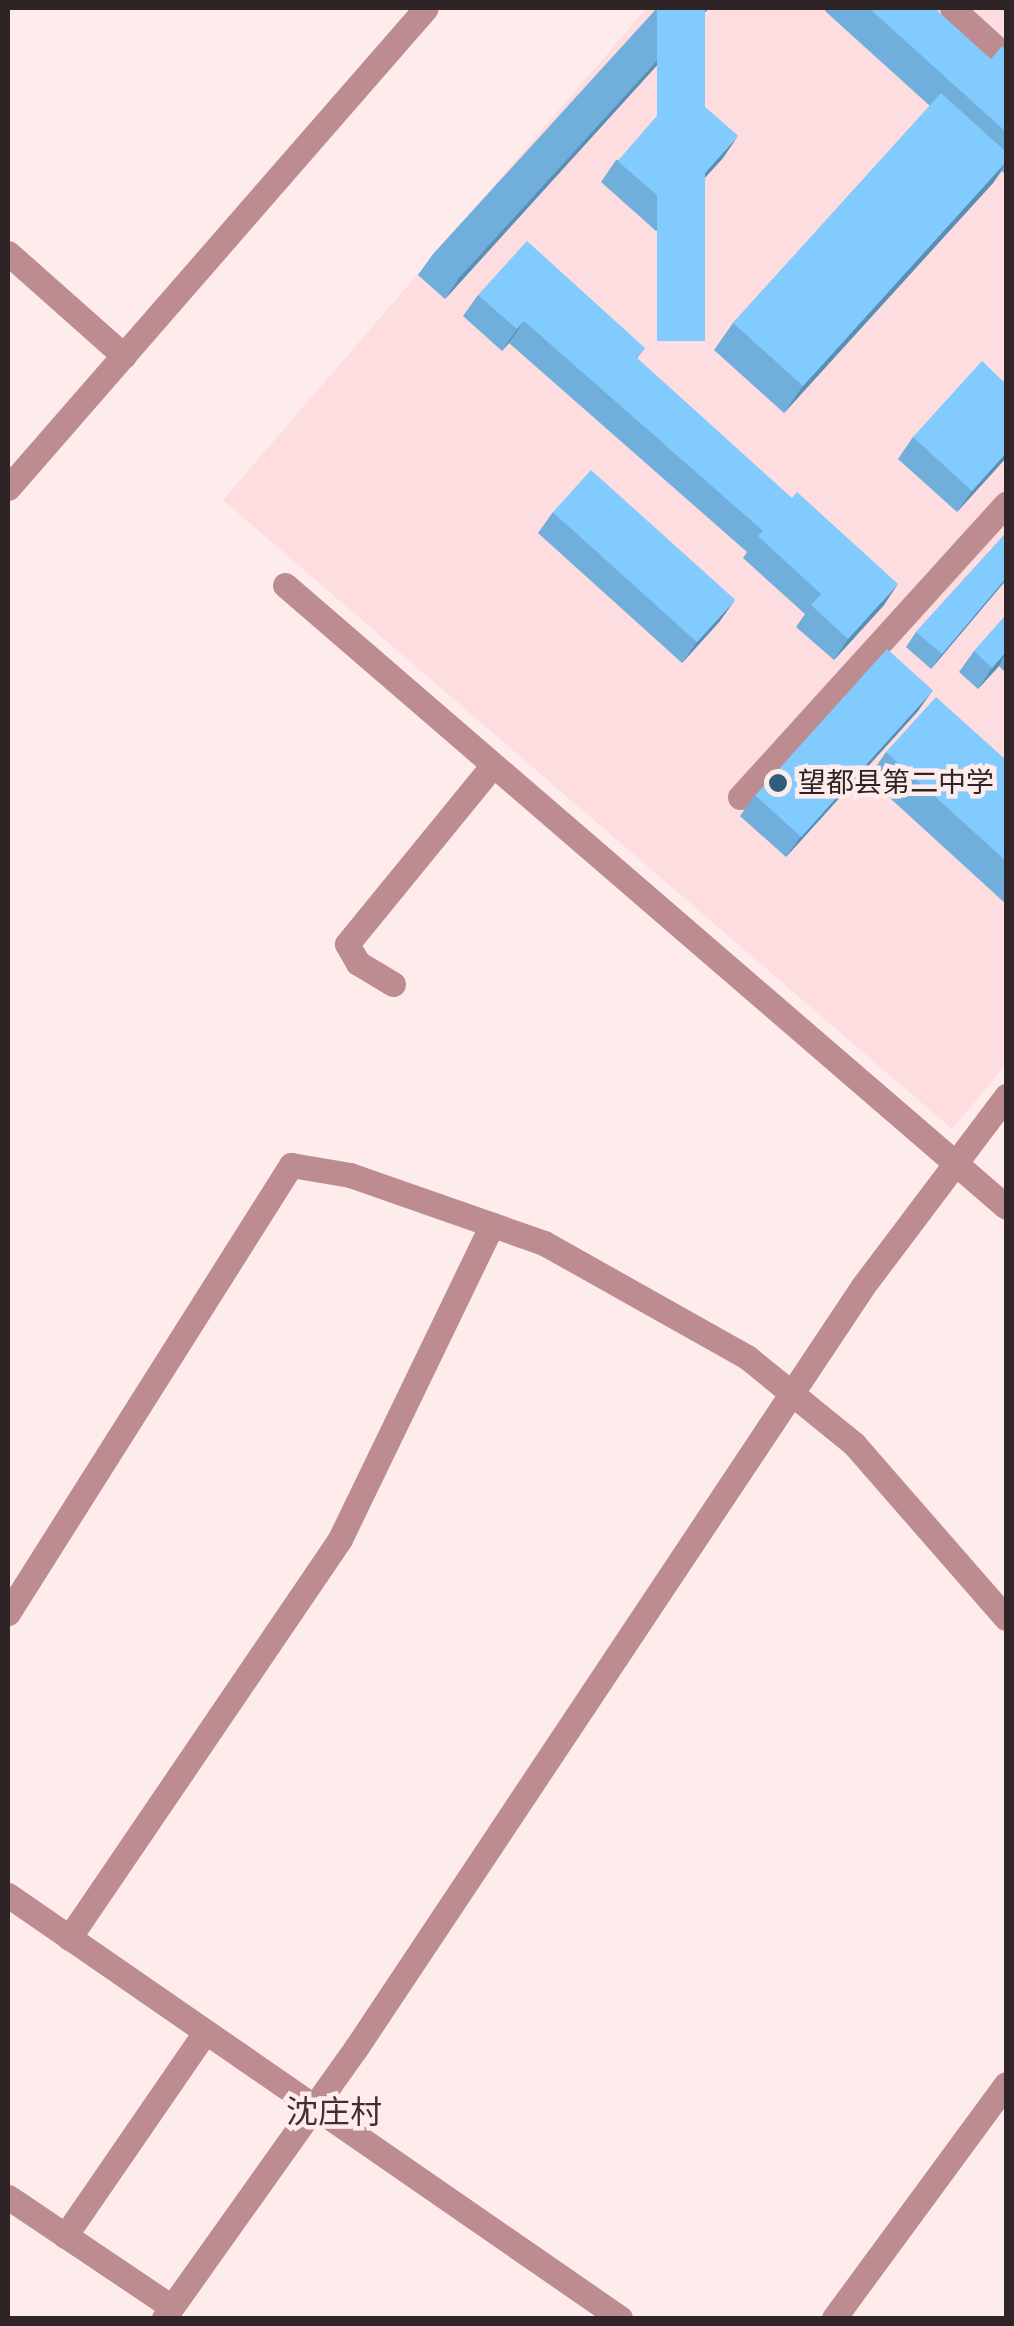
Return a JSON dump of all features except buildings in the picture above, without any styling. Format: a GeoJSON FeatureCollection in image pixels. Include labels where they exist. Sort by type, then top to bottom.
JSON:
{"type":"FeatureCollection","features":[{"type":"Feature","properties":{"kind":"street"},"geometry":{"type":"LineString","coordinates":[[8,488],[426,8]]}},
{"type":"Feature","properties":{"kind":"street"},"geometry":{"type":"LineString","coordinates":[[952,8],[1006,57]]}},
{"type":"Feature","properties":{"kind":"street"},"geometry":{"type":"LineString","coordinates":[[8,253],[124,356]]}},
{"type":"Feature","properties":{"kind":"street"},"geometry":{"type":"LineString","coordinates":[[740,797],[1006,504]]}},
{"type":"Feature","properties":{"kind":"street"},"geometry":{"type":"LineString","coordinates":[[285,585],[1006,1207]]}},
{"type":"Feature","properties":{"kind":"street"},"geometry":{"type":"LineString","coordinates":[[394,984],[358,963],[347,944],[492,766]]}},
{"type":"Feature","properties":{"kind":"street"},"geometry":{"type":"LineString","coordinates":[[8,2197],[168,2313],[314,2107],[790,1392],[1006,1096]]}},
{"type":"Feature","properties":{"kind":"street"},"geometry":{"type":"LineString","coordinates":[[8,1613],[291,1165],[350,1176],[544,1243],[653,1299],[790,1392],[854,1444],[1006,1618]]}},
{"type":"Feature","properties":{"kind":"street"},"geometry":{"type":"LineString","coordinates":[[68,1938],[340,1539],[492,1225]]}},
{"type":"Feature","properties":{"kind":"street"},"geometry":{"type":"LineString","coordinates":[[8,1895],[620,2318]]}},
{"type":"Feature","properties":{"kind":"street"},"geometry":{"type":"LineString","coordinates":[[65,2236],[204,2032]]}},
{"type":"Feature","properties":{"kind":"street"},"geometry":{"type":"LineString","coordinates":[[834,2318],[1006,2084]]}},
{"type":"Feature","properties":{"kind":"shaded area","name":"望都县第二中学"},"geometry":{"type":"Polygon","coordinates":[[[647,8],[1006,8],[1006,1065],[952,1129],[223,500],[647,8]]]}},
{"type":"Feature","properties":{"kind":"place","name":"望都县第二中学"},"geometry":{"type":"Point","coordinates":[778,783]}},
{"type":"Feature","properties":{"kind":"district","name":"沈庄村"},"geometry":{"type":"Point","coordinates":[334,2113]}}]}
